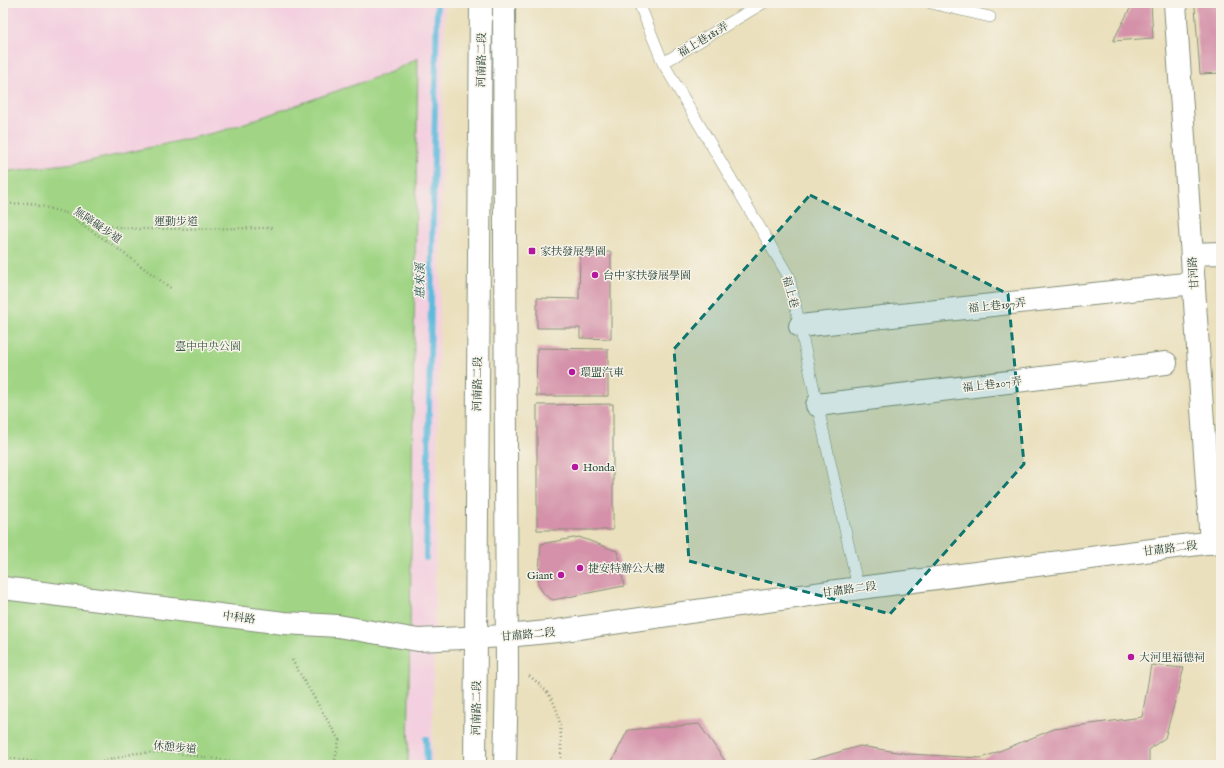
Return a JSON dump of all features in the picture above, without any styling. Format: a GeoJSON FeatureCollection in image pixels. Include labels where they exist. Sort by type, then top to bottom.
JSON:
{"type":"FeatureCollection","features":[{"type":"Feature","properties":{"kind":"street","name":"河南路二段"},"geometry":{"type":"LineString","coordinates":[[475,765],[475,576],[481,3]]}},
{"type":"Feature","properties":{"kind":"street","name":"河南路二段"},"geometry":{"type":"LineString","coordinates":[[504,3],[507,636],[505,765]]}},
{"type":"Feature","properties":{"kind":"street","name":"甘河路"},"geometry":{"type":"LineString","coordinates":[[1175,3],[1194,283],[1216,542]]}},
{"type":"Feature","properties":{"kind":"street"},"geometry":{"type":"LineString","coordinates":[[1192,254],[1221,253]]}},
{"type":"Feature","properties":{"kind":"street","name":"福上巷197弄"},"geometry":{"type":"LineString","coordinates":[[800,326],[1194,283]]}},
{"type":"Feature","properties":{"kind":"street","name":"福上巷207弄"},"geometry":{"type":"LineString","coordinates":[[817,405],[1166,363]]}},
{"type":"Feature","properties":{"kind":"street","name":"甘肅路二段"},"geometry":{"type":"LineString","coordinates":[[476,638],[557,632],[858,588],[1216,542]]}},
{"type":"Feature","properties":{"kind":"street","name":"中科路"},"geometry":{"type":"LineString","coordinates":[[3,588],[284,623],[338,626],[418,640],[476,638]]}},
{"type":"Feature","properties":{"kind":"lane","name":"福上巷"},"geometry":{"type":"LineString","coordinates":[[638,3],[662,63],[789,277],[858,588]]}},
{"type":"Feature","properties":{"kind":"lane","name":"福上巷181弄"},"geometry":{"type":"LineString","coordinates":[[662,63],[764,3]]}},
{"type":"Feature","properties":{"kind":"lane"},"geometry":{"type":"LineString","coordinates":[[931,3],[990,17]]}},
{"type":"Feature","properties":{"kind":"path","name":"無障礙步道"},"geometry":{"type":"LineString","coordinates":[[3,204],[30,203],[69,214],[79,223],[110,243],[172,289]]}},
{"type":"Feature","properties":{"kind":"path","name":"運動步道"},"geometry":{"type":"LineString","coordinates":[[79,223],[138,229],[274,228]]}},
{"type":"Feature","properties":{"kind":"path"},"geometry":{"type":"LineString","coordinates":[[292,660],[339,740],[334,765]]}},
{"type":"Feature","properties":{"kind":"path"},"geometry":{"type":"LineString","coordinates":[[529,676],[542,685],[550,697],[558,714],[561,727],[561,765]]}},
{"type":"Feature","properties":{"kind":"path","name":"休憩步道"},"geometry":{"type":"LineString","coordinates":[[91,765],[135,753],[169,752],[259,765]]}},
{"type":"Feature","properties":{"kind":"path"},"geometry":{"type":"LineString","coordinates":[[3,757],[56,765]]}},
{"type":"Feature","properties":{"kind":"highlighted area"},"geometry":{"type":"Polygon","coordinates":[[[810,195],[1008,294],[1024,464],[890,614],[689,561],[674,349],[810,195]]]}},
{"type":"Feature","properties":{"kind":"shaded area","name":"臺中中央公園"},"geometry":{"type":"Polygon","coordinates":[[[3,3],[445,3],[432,765],[3,765],[3,3]]]}},
{"type":"Feature","properties":{"kind":"green space","name":"臺中中央公園"},"geometry":{"type":"Polygon","coordinates":[[[418,58],[408,765],[3,765],[3,172],[90,161],[222,131],[391,72],[418,58]]]}},
{"type":"Feature","properties":{"kind":"building"},"geometry":{"type":"Polygon","coordinates":[[[1133,3],[1151,3],[1153,38],[1113,41],[1133,3]]]}},
{"type":"Feature","properties":{"kind":"building"},"geometry":{"type":"Polygon","coordinates":[[[1198,3],[1221,3],[1221,73],[1200,74],[1195,7],[1198,3]]]}},
{"type":"Feature","properties":{"kind":"building","name":"台中家扶發展學園"},"geometry":{"type":"Polygon","coordinates":[[[580,252],[611,252],[611,339],[580,338],[580,328],[537,328],[537,298],[579,299],[580,252]]]}},
{"type":"Feature","properties":{"kind":"building","name":"環盟汽車"},"geometry":{"type":"Polygon","coordinates":[[[537,348],[608,349],[608,396],[536,396],[537,348]]]}},
{"type":"Feature","properties":{"kind":"building","name":"Honda"},"geometry":{"type":"Polygon","coordinates":[[[613,404],[613,530],[537,530],[537,405],[613,404]]]}},
{"type":"Feature","properties":{"kind":"building","name":"捷安特辦公大樓"},"geometry":{"type":"Polygon","coordinates":[[[579,537],[617,551],[624,586],[553,600],[545,595],[538,585],[541,544],[579,537]]]}},
{"type":"Feature","properties":{"kind":"building"},"geometry":{"type":"Polygon","coordinates":[[[1151,665],[1184,668],[1165,738],[1149,749],[1149,765],[781,765],[808,761],[860,746],[909,754],[982,758],[1054,729],[1142,717],[1151,665]]]}},
{"type":"Feature","properties":{"kind":"building"},"geometry":{"type":"Polygon","coordinates":[[[699,724],[728,765],[610,765],[628,730],[699,724]]]}},
{"type":"Feature","properties":{"kind":"waterway","name":"惠來溪"},"geometry":{"type":"LineString","coordinates":[[426,558],[437,3]]}},
{"type":"Feature","properties":{"kind":"waterway","name":"惠來溪"},"geometry":{"type":"LineString","coordinates":[[426,739],[427,765]]}},
{"type":"Feature","properties":{"kind":"place","name":"家扶發展學園"},"geometry":{"type":"Point","coordinates":[532,251]}},
{"type":"Feature","properties":{"kind":"place","name":"台中家扶發展學園"},"geometry":{"type":"Point","coordinates":[595,275]}},
{"type":"Feature","properties":{"kind":"place","name":"環盟汽車"},"geometry":{"type":"Point","coordinates":[572,372]}},
{"type":"Feature","properties":{"kind":"place","name":"Honda"},"geometry":{"type":"Point","coordinates":[575,467]}},
{"type":"Feature","properties":{"kind":"place","name":"捷安特辦公大樓"},"geometry":{"type":"Point","coordinates":[580,568]}},
{"type":"Feature","properties":{"kind":"place","name":"Giant"},"geometry":{"type":"Point","coordinates":[561,575]}},
{"type":"Feature","properties":{"kind":"place","name":"大河里福德祠"},"geometry":{"type":"Point","coordinates":[1131,657]}}]}
